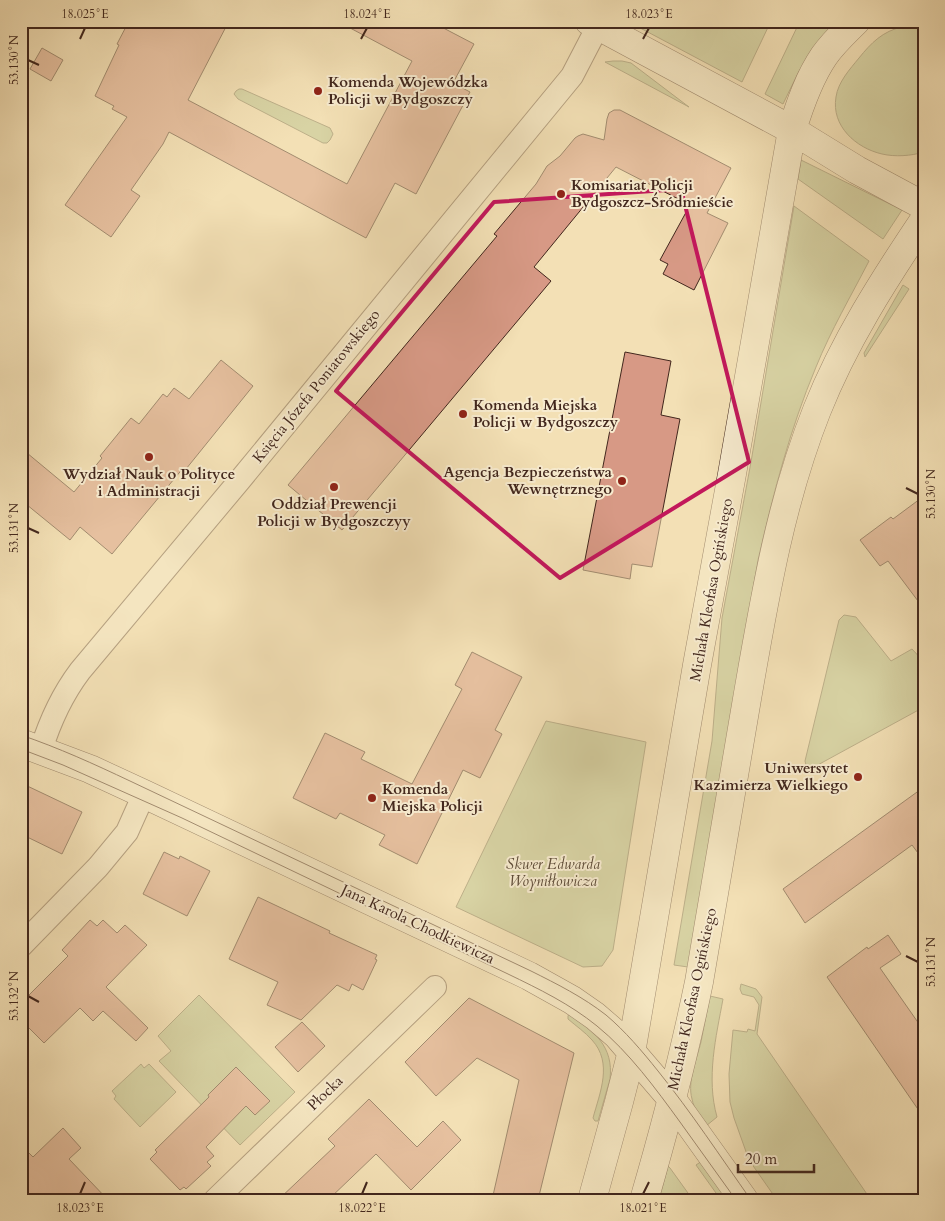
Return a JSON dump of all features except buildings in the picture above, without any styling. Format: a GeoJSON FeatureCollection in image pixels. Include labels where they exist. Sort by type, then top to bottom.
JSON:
{"type":"FeatureCollection","features":[{"type":"Feature","properties":{"kind":"main road","name":"Michała Kleofasa Ogińskiego"},"geometry":{"type":"LineString","coordinates":[[592,1200],[631,1050],[695,674],[734,465],[792,130],[810,81],[825,55],[856,21]]}},
{"type":"Feature","properties":{"kind":"main road"},"geometry":{"type":"LineString","coordinates":[[593,24],[792,130],[857,170],[924,206]]}},
{"type":"Feature","properties":{"kind":"main road","name":"Michała Kleofasa Ogińskiego"},"geometry":{"type":"LineString","coordinates":[[644,1200],[690,1027],[767,587],[785,508],[817,410],[846,345],[884,281],[924,220]]}},
{"type":"Feature","properties":{"kind":"main road","name":"Jana Karola Chodkiewicza"},"geometry":{"type":"LineString","coordinates":[[31,746],[144,794],[528,976],[585,1008],[617,1035],[671,1098],[744,1200]]}},
{"type":"Feature","properties":{"kind":"street","name":"Księcia Józefa Poniatowskiego"},"geometry":{"type":"LineString","coordinates":[[31,746],[52,721],[62,698],[80,671],[240,480],[572,76],[593,24]]}},
{"type":"Feature","properties":{"kind":"street"},"geometry":{"type":"LineString","coordinates":[[21,946],[98,868],[127,832],[144,794]]}},
{"type":"Feature","properties":{"kind":"street","name":"Płocka"},"geometry":{"type":"LineString","coordinates":[[216,1200],[435,987]]}},
{"type":"Feature","properties":{"kind":"highlighted area"},"geometry":{"type":"Polygon","coordinates":[[[681,189],[749,462],[560,578],[336,391],[494,202],[681,189]]]}},
{"type":"Feature","properties":{"kind":"green space"},"geometry":{"type":"Polygon","coordinates":[[[627,21],[771,21],[742,82],[627,21]]]}},
{"type":"Feature","properties":{"kind":"green space"},"geometry":{"type":"Polygon","coordinates":[[[800,21],[837,21],[799,71],[783,104],[765,94],[800,21]]]}},
{"type":"Feature","properties":{"kind":"green space"},"geometry":{"type":"Polygon","coordinates":[[[902,27],[924,28],[924,152],[892,156],[872,151],[855,141],[842,126],[835,108],[839,86],[868,47],[889,31],[902,27]]]}},
{"type":"Feature","properties":{"kind":"green space"},"geometry":{"type":"Polygon","coordinates":[[[605,62],[631,63],[689,107],[605,62]]]}},
{"type":"Feature","properties":{"kind":"green space"},"geometry":{"type":"Polygon","coordinates":[[[239,89],[330,128],[333,134],[330,140],[327,143],[323,143],[238,99],[234,94],[239,89]]]}},
{"type":"Feature","properties":{"kind":"green space"},"geometry":{"type":"Polygon","coordinates":[[[801,160],[902,210],[883,239],[798,179],[801,160]]]}},
{"type":"Feature","properties":{"kind":"green space"},"geometry":{"type":"Polygon","coordinates":[[[794,206],[869,261],[816,367],[798,414],[776,486],[758,560],[688,967],[674,965],[712,741],[722,618],[751,462],[794,206]]]}},
{"type":"Feature","properties":{"kind":"green space"},"geometry":{"type":"Polygon","coordinates":[[[903,285],[909,289],[865,357],[864,353],[903,285]]]}},
{"type":"Feature","properties":{"kind":"green space"},"geometry":{"type":"Polygon","coordinates":[[[844,615],[856,617],[891,661],[912,649],[924,662],[924,707],[814,767],[809,767],[805,761],[839,620],[844,615]]]}},
{"type":"Feature","properties":{"kind":"green space","name":"Skwer Edwarda Woyniłłowicza"},"geometry":{"type":"Polygon","coordinates":[[[546,721],[646,742],[613,950],[602,966],[583,967],[456,907],[546,721]]]}},
{"type":"Feature","properties":{"kind":"green space"},"geometry":{"type":"Polygon","coordinates":[[[741,984],[756,989],[762,997],[757,1034],[871,1200],[777,1200],[749,1160],[730,1102],[729,1074],[733,1030],[747,1032],[748,1029],[755,1031],[759,1005],[754,997],[742,994],[741,984]]]}},
{"type":"Feature","properties":{"kind":"green space"},"geometry":{"type":"Polygon","coordinates":[[[199,995],[295,1092],[240,1145],[159,1061],[171,1051],[158,1036],[199,995]]]}},
{"type":"Feature","properties":{"kind":"green space"},"geometry":{"type":"Polygon","coordinates":[[[710,996],[723,999],[712,1073],[712,1087],[717,1117],[706,1126],[694,1106],[691,1085],[710,996]]]}},
{"type":"Feature","properties":{"kind":"green space"},"geometry":{"type":"Polygon","coordinates":[[[569,1014],[594,1033],[609,1057],[610,1079],[598,1121],[595,1121],[593,1118],[603,1078],[602,1058],[592,1040],[568,1019],[569,1014]]]}},
{"type":"Feature","properties":{"kind":"green space"},"geometry":{"type":"Polygon","coordinates":[[[141,1064],[144,1068],[149,1064],[176,1092],[140,1127],[114,1099],[116,1096],[112,1091],[141,1064]]]}},
{"type":"Feature","properties":{"kind":"green space"},"geometry":{"type":"Polygon","coordinates":[[[702,1161],[729,1200],[721,1200],[696,1165],[702,1161]]]}},
{"type":"Feature","properties":{"kind":"green space"},"geometry":{"type":"Polygon","coordinates":[[[668,1166],[670,1168],[693,1200],[659,1200],[668,1166]]]}},
{"type":"Feature","properties":{"kind":"tram line"},"geometry":{"type":"LineString","coordinates":[[21,735],[76,756],[130,781],[531,971],[588,1002],[620,1028],[652,1064],[694,1118],[751,1200]]}},
{"type":"Feature","properties":{"kind":"tram line"},"geometry":{"type":"LineString","coordinates":[[21,749],[63,765],[182,818],[554,997],[597,1026],[620,1047],[671,1109],[736,1200]]}},
{"type":"Feature","properties":{"kind":"place","name":"Komenda Wojewódzka Policji w Bydgoszczy"},"geometry":{"type":"Point","coordinates":[318,91]}},
{"type":"Feature","properties":{"kind":"place","name":"Komisariat Policji Bydgoszcz-Śródmieście"},"geometry":{"type":"Point","coordinates":[561,194]}},
{"type":"Feature","properties":{"kind":"place","name":"Komenda Miejska Policji w Bydgoszczy"},"geometry":{"type":"Point","coordinates":[463,414]}},
{"type":"Feature","properties":{"kind":"place","name":"Wydział Nauk o Polityce i Administracji"},"geometry":{"type":"Point","coordinates":[149,457]}},
{"type":"Feature","properties":{"kind":"place","name":"Agencja Bezpieczeństwa Wewnętrznego"},"geometry":{"type":"Point","coordinates":[622,481]}},
{"type":"Feature","properties":{"kind":"place","name":"Oddział Prewencji Policji w Bydgoszczyy"},"geometry":{"type":"Point","coordinates":[334,487]}},
{"type":"Feature","properties":{"kind":"place","name":"Uniwersytet Kazimierza Wielkiego"},"geometry":{"type":"Point","coordinates":[858,777]}},
{"type":"Feature","properties":{"kind":"place","name":"Komenda Miejska Policji"},"geometry":{"type":"Point","coordinates":[372,798]}}]}
